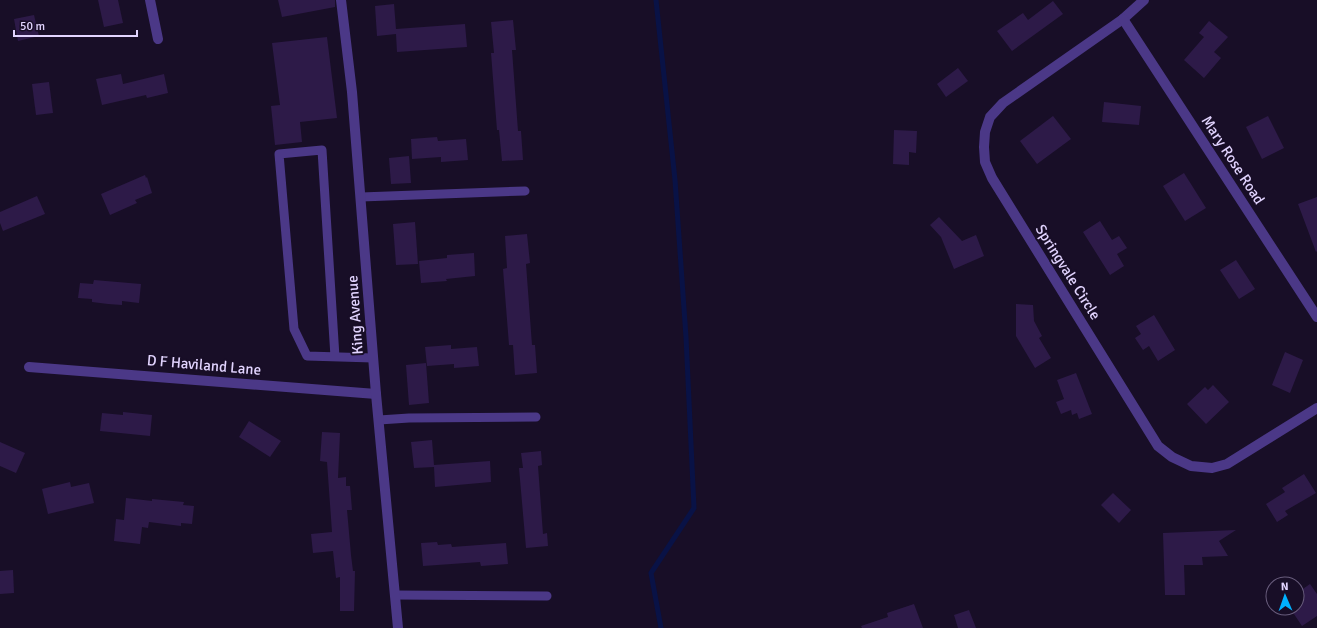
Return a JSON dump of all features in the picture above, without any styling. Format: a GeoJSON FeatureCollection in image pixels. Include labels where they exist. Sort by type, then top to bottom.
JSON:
{"type":"FeatureCollection","features":[{"type":"Feature","properties":{"kind":"street"},"geometry":{"type":"LineString","coordinates":[[150,0],[158,39]]}},
{"type":"Feature","properties":{"kind":"street","name":"King Avenue"},"geometry":{"type":"LineString","coordinates":[[341,0],[352,92],[376,394],[398,628]]}},
{"type":"Feature","properties":{"kind":"street","name":"Springvale Circle"},"geometry":{"type":"LineString","coordinates":[[1144,0],[1123,19],[1003,103],[990,117],[985,132],[985,162],[992,178],[1158,446],[1172,457],[1191,466],[1212,468],[1227,464],[1317,408]]}},
{"type":"Feature","properties":{"kind":"street","name":"Mary Rose Road"},"geometry":{"type":"LineString","coordinates":[[1123,19],[1317,317]]}},
{"type":"Feature","properties":{"kind":"street","name":"D F Haviland Lane"},"geometry":{"type":"LineString","coordinates":[[29,367],[376,394]]}},
{"type":"Feature","properties":{"kind":"lane"},"geometry":{"type":"LineString","coordinates":[[336,357],[322,150],[279,154],[294,329],[307,356],[336,357],[373,358]]}},
{"type":"Feature","properties":{"kind":"lane"},"geometry":{"type":"LineString","coordinates":[[361,197],[525,191]]}},
{"type":"Feature","properties":{"kind":"lane"},"geometry":{"type":"LineString","coordinates":[[379,420],[409,418],[536,416]]}},
{"type":"Feature","properties":{"kind":"lane"},"geometry":{"type":"LineString","coordinates":[[395,595],[547,596]]}},
{"type":"Feature","properties":{"kind":"building"},"geometry":{"type":"Polygon","coordinates":[[[98,0],[118,0],[123,23],[104,27],[98,0]]]}},
{"type":"Feature","properties":{"kind":"building"},"geometry":{"type":"Polygon","coordinates":[[[278,0],[335,0],[335,7],[282,17],[278,0]]]}},
{"type":"Feature","properties":{"kind":"building"},"geometry":{"type":"Polygon","coordinates":[[[1053,1],[1063,14],[1012,51],[997,31],[1023,13],[1028,20],[1053,1]]]}},
{"type":"Feature","properties":{"kind":"building"},"geometry":{"type":"Polygon","coordinates":[[[394,4],[396,29],[465,24],[467,47],[397,52],[396,34],[377,36],[375,6],[394,4]]]}},
{"type":"Feature","properties":{"kind":"building"},"geometry":{"type":"Polygon","coordinates":[[[34,15],[39,36],[18,41],[14,19],[34,15]]]}},
{"type":"Feature","properties":{"kind":"building"},"geometry":{"type":"Polygon","coordinates":[[[513,20],[516,50],[512,50],[518,131],[521,131],[523,160],[502,161],[499,130],[497,130],[491,53],[494,53],[491,22],[513,20]]]}},
{"type":"Feature","properties":{"kind":"building"},"geometry":{"type":"Polygon","coordinates":[[[1209,21],[1228,37],[1214,52],[1221,58],[1204,78],[1184,60],[1204,37],[1199,33],[1209,21]]]}},
{"type":"Feature","properties":{"kind":"building"},"geometry":{"type":"Polygon","coordinates":[[[327,37],[337,118],[300,122],[302,142],[275,145],[271,106],[280,105],[272,43],[327,37]]]}},
{"type":"Feature","properties":{"kind":"building"},"geometry":{"type":"Polygon","coordinates":[[[958,68],[968,81],[946,97],[937,84],[958,68]]]}},
{"type":"Feature","properties":{"kind":"building"},"geometry":{"type":"Polygon","coordinates":[[[121,74],[123,84],[164,74],[168,93],[147,98],[146,95],[102,105],[96,79],[121,74]]]}},
{"type":"Feature","properties":{"kind":"building"},"geometry":{"type":"Polygon","coordinates":[[[49,82],[53,113],[36,115],[32,84],[49,82]]]}},
{"type":"Feature","properties":{"kind":"building"},"geometry":{"type":"Polygon","coordinates":[[[1104,102],[1141,106],[1139,125],[1102,122],[1104,102]]]}},
{"type":"Feature","properties":{"kind":"building"},"geometry":{"type":"Polygon","coordinates":[[[1053,116],[1071,139],[1037,164],[1020,141],[1053,116]]]}},
{"type":"Feature","properties":{"kind":"building"},"geometry":{"type":"Polygon","coordinates":[[[1268,116],[1284,148],[1262,159],[1246,127],[1268,116]]]}},
{"type":"Feature","properties":{"kind":"building"},"geometry":{"type":"Polygon","coordinates":[[[894,130],[917,131],[916,153],[909,152],[909,165],[893,164],[894,130]]]}},
{"type":"Feature","properties":{"kind":"building"},"geometry":{"type":"Polygon","coordinates":[[[437,137],[438,141],[466,139],[468,160],[441,162],[441,157],[412,159],[411,139],[437,137]]]}},
{"type":"Feature","properties":{"kind":"building"},"geometry":{"type":"Polygon","coordinates":[[[409,156],[411,183],[391,184],[389,158],[409,156]]]}},
{"type":"Feature","properties":{"kind":"building"},"geometry":{"type":"Polygon","coordinates":[[[1184,173],[1206,208],[1185,221],[1163,186],[1184,173]]]}},
{"type":"Feature","properties":{"kind":"building"},"geometry":{"type":"Polygon","coordinates":[[[145,175],[152,193],[135,200],[137,203],[110,215],[101,194],[145,175]]]}},
{"type":"Feature","properties":{"kind":"building"},"geometry":{"type":"Polygon","coordinates":[[[37,196],[45,214],[3,231],[0,223],[0,212],[37,196]]]}},
{"type":"Feature","properties":{"kind":"building"},"geometry":{"type":"Polygon","coordinates":[[[1317,197],[1317,251],[1316,252],[1298,204],[1317,197]]]}},
{"type":"Feature","properties":{"kind":"building"},"geometry":{"type":"Polygon","coordinates":[[[939,217],[962,241],[976,235],[984,256],[954,269],[941,237],[930,225],[939,217]]]}},
{"type":"Feature","properties":{"kind":"building"},"geometry":{"type":"Polygon","coordinates":[[[1100,221],[1112,240],[1119,236],[1127,248],[1117,254],[1124,266],[1110,275],[1083,232],[1100,221]]]}},
{"type":"Feature","properties":{"kind":"building"},"geometry":{"type":"Polygon","coordinates":[[[415,222],[418,264],[396,265],[393,224],[415,222]]]}},
{"type":"Feature","properties":{"kind":"building"},"geometry":{"type":"Polygon","coordinates":[[[527,234],[530,263],[526,264],[532,345],[535,345],[537,373],[515,375],[513,345],[509,345],[503,269],[507,268],[505,236],[527,234]]]}},
{"type":"Feature","properties":{"kind":"building"},"geometry":{"type":"Polygon","coordinates":[[[474,253],[475,276],[446,279],[447,281],[421,283],[419,261],[447,258],[447,255],[474,253]]]}},
{"type":"Feature","properties":{"kind":"building"},"geometry":{"type":"Polygon","coordinates":[[[1236,260],[1255,289],[1239,299],[1220,270],[1236,260]]]}},
{"type":"Feature","properties":{"kind":"building"},"geometry":{"type":"Polygon","coordinates":[[[94,280],[141,284],[139,303],[122,301],[122,305],[108,304],[92,302],[92,299],[78,298],[80,283],[93,284],[94,280]]]}},
{"type":"Feature","properties":{"kind":"building"},"geometry":{"type":"Polygon","coordinates":[[[1016,304],[1033,305],[1034,321],[1042,336],[1039,338],[1051,358],[1035,368],[1016,336],[1016,304]]]}},
{"type":"Feature","properties":{"kind":"building"},"geometry":{"type":"Polygon","coordinates":[[[1154,315],[1175,350],[1158,361],[1149,346],[1143,350],[1135,338],[1141,334],[1136,326],[1154,315]]]}},
{"type":"Feature","properties":{"kind":"building"},"geometry":{"type":"Polygon","coordinates":[[[451,345],[451,349],[477,347],[479,366],[454,368],[454,364],[427,366],[425,347],[451,345]]]}},
{"type":"Feature","properties":{"kind":"building"},"geometry":{"type":"Polygon","coordinates":[[[1285,352],[1303,360],[1290,393],[1272,385],[1285,352]]]}},
{"type":"Feature","properties":{"kind":"building"},"geometry":{"type":"Polygon","coordinates":[[[426,363],[429,403],[409,405],[406,365],[426,363]]]}},
{"type":"Feature","properties":{"kind":"building"},"geometry":{"type":"Polygon","coordinates":[[[1076,373],[1092,414],[1079,419],[1077,413],[1072,415],[1071,410],[1061,414],[1056,402],[1064,399],[1057,380],[1076,373]]]}},
{"type":"Feature","properties":{"kind":"building"},"geometry":{"type":"Polygon","coordinates":[[[1213,385],[1229,402],[1206,424],[1187,404],[1205,387],[1208,390],[1213,385]]]}},
{"type":"Feature","properties":{"kind":"building"},"geometry":{"type":"Polygon","coordinates":[[[123,412],[152,415],[150,436],[100,431],[102,413],[123,415],[123,412]]]}},
{"type":"Feature","properties":{"kind":"building"},"geometry":{"type":"Polygon","coordinates":[[[249,421],[281,441],[270,457],[239,437],[249,421]]]}},
{"type":"Feature","properties":{"kind":"building"},"geometry":{"type":"Polygon","coordinates":[[[322,432],[340,433],[338,478],[346,477],[346,486],[350,486],[352,510],[347,510],[353,571],[355,571],[354,611],[340,611],[340,577],[336,578],[333,551],[313,553],[311,534],[332,532],[327,462],[320,461],[322,432]]]}},
{"type":"Feature","properties":{"kind":"building"},"geometry":{"type":"Polygon","coordinates":[[[432,440],[434,465],[490,461],[491,482],[435,487],[434,467],[414,468],[411,442],[432,440]]]}},
{"type":"Feature","properties":{"kind":"building"},"geometry":{"type":"Polygon","coordinates":[[[0,442],[25,453],[16,473],[0,466],[0,442]]]}},
{"type":"Feature","properties":{"kind":"building"},"geometry":{"type":"Polygon","coordinates":[[[541,451],[542,465],[538,466],[543,534],[547,533],[548,546],[526,548],[519,468],[523,468],[521,453],[541,451]]]}},
{"type":"Feature","properties":{"kind":"building"},"geometry":{"type":"Polygon","coordinates":[[[1304,474],[1316,493],[1285,511],[1288,515],[1277,522],[1266,504],[1285,492],[1282,488],[1304,474]]]}},
{"type":"Feature","properties":{"kind":"building"},"geometry":{"type":"Polygon","coordinates":[[[70,482],[71,487],[89,483],[94,503],[48,514],[42,489],[70,482]]]}},
{"type":"Feature","properties":{"kind":"building"},"geometry":{"type":"Polygon","coordinates":[[[1113,493],[1131,510],[1119,523],[1101,505],[1113,493]]]}},
{"type":"Feature","properties":{"kind":"building"},"geometry":{"type":"Polygon","coordinates":[[[126,498],[152,501],[152,499],[184,502],[183,505],[194,506],[192,524],[181,523],[181,526],[149,522],[148,528],[142,527],[140,544],[114,541],[116,519],[124,520],[126,498]]]}},
{"type":"Feature","properties":{"kind":"building"},"geometry":{"type":"Polygon","coordinates":[[[1236,530],[1219,541],[1228,556],[1202,557],[1203,565],[1184,565],[1185,595],[1165,595],[1163,533],[1236,530]]]}},
{"type":"Feature","properties":{"kind":"building"},"geometry":{"type":"Polygon","coordinates":[[[437,542],[438,545],[451,544],[452,547],[506,543],[508,564],[481,566],[480,562],[423,566],[421,543],[437,542]]]}},
{"type":"Feature","properties":{"kind":"building"},"geometry":{"type":"Polygon","coordinates":[[[13,570],[14,593],[0,594],[0,571],[13,570]]]}},
{"type":"Feature","properties":{"kind":"building"},"geometry":{"type":"Polygon","coordinates":[[[1310,584],[1317,594],[1317,616],[1302,626],[1295,616],[1305,616],[1305,587],[1310,584]]]}},
{"type":"Feature","properties":{"kind":"building"},"geometry":{"type":"Polygon","coordinates":[[[914,604],[923,628],[862,628],[861,626],[888,617],[887,613],[914,604]]]}},
{"type":"Feature","properties":{"kind":"building"},"geometry":{"type":"Polygon","coordinates":[[[969,610],[976,628],[958,628],[954,615],[969,610]]]}},
{"type":"Feature","properties":{"kind":"waterway"},"geometry":{"type":"LineString","coordinates":[[656,0],[675,180],[686,337],[694,508],[651,573],[661,628]]}}]}
